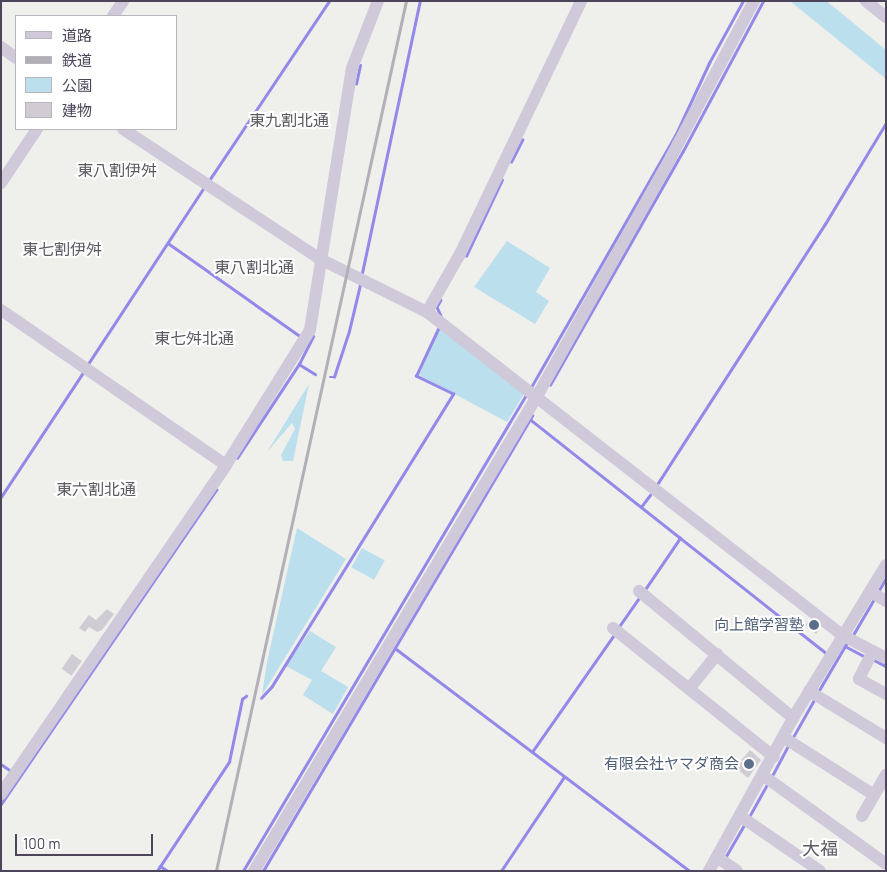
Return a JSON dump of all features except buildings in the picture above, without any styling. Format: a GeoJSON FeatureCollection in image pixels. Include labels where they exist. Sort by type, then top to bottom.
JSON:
{"type":"FeatureCollection","features":[{"type":"Feature","properties":{"kind":"street"},"geometry":{"type":"LineString","coordinates":[[113,15],[123,1]]}},
{"type":"Feature","properties":{"kind":"street"},"geometry":{"type":"LineString","coordinates":[[1,794],[226,465],[310,330],[324,261],[352,68],[378,1]]}},
{"type":"Feature","properties":{"kind":"street"},"geometry":{"type":"LineString","coordinates":[[427,312],[460,254],[581,1]]}},
{"type":"Feature","properties":{"kind":"street"},"geometry":{"type":"LineString","coordinates":[[254,871],[535,397],[672,158],[754,1]]}},
{"type":"Feature","properties":{"kind":"street"},"geometry":{"type":"LineString","coordinates":[[866,1],[886,17]]}},
{"type":"Feature","properties":{"kind":"street"},"geometry":{"type":"LineString","coordinates":[[1,48],[15,57]]}},
{"type":"Feature","properties":{"kind":"street"},"geometry":{"type":"LineString","coordinates":[[1,183],[36,130]]}},
{"type":"Feature","properties":{"kind":"street"},"geometry":{"type":"LineString","coordinates":[[125,130],[324,261],[345,269],[427,312],[871,656],[886,658]]}},
{"type":"Feature","properties":{"kind":"street"},"geometry":{"type":"LineString","coordinates":[[1,310],[226,465]]}},
{"type":"Feature","properties":{"kind":"street"},"geometry":{"type":"LineString","coordinates":[[709,871],[725,863],[745,819],[767,779],[774,757],[788,740],[793,718],[814,694],[848,638],[877,596],[886,564]]}},
{"type":"Feature","properties":{"kind":"street"},"geometry":{"type":"LineString","coordinates":[[641,593],[793,718]]}},
{"type":"Feature","properties":{"kind":"street"},"geometry":{"type":"LineString","coordinates":[[615,630],[774,757]]}},
{"type":"Feature","properties":{"kind":"street"},"geometry":{"type":"LineString","coordinates":[[689,689],[717,654]]}},
{"type":"Feature","properties":{"kind":"street"},"geometry":{"type":"LineString","coordinates":[[871,656],[859,679],[886,694]]}},
{"type":"Feature","properties":{"kind":"street"},"geometry":{"type":"LineString","coordinates":[[814,694],[886,738]]}},
{"type":"Feature","properties":{"kind":"street"},"geometry":{"type":"LineString","coordinates":[[788,740],[874,795]]}},
{"type":"Feature","properties":{"kind":"street"},"geometry":{"type":"LineString","coordinates":[[862,816],[886,775]]}},
{"type":"Feature","properties":{"kind":"street"},"geometry":{"type":"LineString","coordinates":[[767,779],[886,864]]}},
{"type":"Feature","properties":{"kind":"street"},"geometry":{"type":"LineString","coordinates":[[745,819],[820,871]]}},
{"type":"Feature","properties":{"kind":"green space"},"geometry":{"type":"Polygon","coordinates":[[[790,1],[826,1],[840,12],[886,50],[886,79],[790,1]]]}},
{"type":"Feature","properties":{"kind":"green space"},"geometry":{"type":"Polygon","coordinates":[[[507,241],[550,268],[536,292],[549,301],[535,324],[474,287],[507,241]]]}},
{"type":"Feature","properties":{"kind":"green space"},"geometry":{"type":"Polygon","coordinates":[[[440,328],[524,394],[507,422],[419,375],[440,328]]]}},
{"type":"Feature","properties":{"kind":"green space"},"geometry":{"type":"Polygon","coordinates":[[[309,384],[293,461],[283,461],[281,455],[295,429],[292,423],[267,452],[309,384]]]}},
{"type":"Feature","properties":{"kind":"green space"},"geometry":{"type":"Polygon","coordinates":[[[297,528],[346,559],[262,695],[267,662],[297,528]]]}},
{"type":"Feature","properties":{"kind":"green space"},"geometry":{"type":"Polygon","coordinates":[[[362,548],[385,561],[374,580],[351,567],[362,548]]]}},
{"type":"Feature","properties":{"kind":"green space"},"geometry":{"type":"Polygon","coordinates":[[[310,631],[336,647],[321,671],[348,687],[333,714],[303,695],[312,680],[286,666],[310,631]]]}},
{"type":"Feature","properties":{"kind":"waterway"},"geometry":{"type":"LineString","coordinates":[[210,179],[329,1]]}},
{"type":"Feature","properties":{"kind":"waterway"},"geometry":{"type":"LineString","coordinates":[[362,273],[420,1]]}},
{"type":"Feature","properties":{"kind":"waterway"},"geometry":{"type":"LineString","coordinates":[[530,389],[675,136],[709,63],[743,1]]}},
{"type":"Feature","properties":{"kind":"waterway"},"geometry":{"type":"LineString","coordinates":[[550,385],[683,151],[763,1]]}},
{"type":"Feature","properties":{"kind":"waterway"},"geometry":{"type":"LineString","coordinates":[[356,84],[360,65]]}},
{"type":"Feature","properties":{"kind":"waterway"},"geometry":{"type":"LineString","coordinates":[[658,483],[825,224],[886,123]]}},
{"type":"Feature","properties":{"kind":"waterway"},"geometry":{"type":"LineString","coordinates":[[511,162],[522,140]]}},
{"type":"Feature","properties":{"kind":"waterway"},"geometry":{"type":"LineString","coordinates":[[466,256],[502,180]]}},
{"type":"Feature","properties":{"kind":"waterway"},"geometry":{"type":"LineString","coordinates":[[88,364],[203,189]]}},
{"type":"Feature","properties":{"kind":"waterway"},"geometry":{"type":"LineString","coordinates":[[168,243],[300,336]]}},
{"type":"Feature","properties":{"kind":"waterway"},"geometry":{"type":"LineString","coordinates":[[330,377],[334,377],[349,331],[360,285]]}},
{"type":"Feature","properties":{"kind":"waterway"},"geometry":{"type":"LineString","coordinates":[[441,300],[437,307],[441,316]]}},
{"type":"Feature","properties":{"kind":"waterway"},"geometry":{"type":"LineString","coordinates":[[261,698],[272,686],[453,394],[416,376],[439,327]]}},
{"type":"Feature","properties":{"kind":"waterway"},"geometry":{"type":"LineString","coordinates":[[237,458],[299,364],[313,336]]}},
{"type":"Feature","properties":{"kind":"waterway"},"geometry":{"type":"LineString","coordinates":[[299,364],[315,374]]}},
{"type":"Feature","properties":{"kind":"waterway"},"geometry":{"type":"LineString","coordinates":[[1,497],[84,371]]}},
{"type":"Feature","properties":{"kind":"waterway"},"geometry":{"type":"LineString","coordinates":[[243,871],[526,395]]}},
{"type":"Feature","properties":{"kind":"waterway"},"geometry":{"type":"LineString","coordinates":[[263,871],[532,416]]}},
{"type":"Feature","properties":{"kind":"waterway"},"geometry":{"type":"LineString","coordinates":[[531,420],[826,653]]}},
{"type":"Feature","properties":{"kind":"waterway"},"geometry":{"type":"LineString","coordinates":[[1,804],[216,490]]}},
{"type":"Feature","properties":{"kind":"waterway"},"geometry":{"type":"LineString","coordinates":[[641,507],[650,495]]}},
{"type":"Feature","properties":{"kind":"waterway"},"geometry":{"type":"LineString","coordinates":[[644,591],[680,538]]}},
{"type":"Feature","properties":{"kind":"waterway"},"geometry":{"type":"LineString","coordinates":[[878,592],[886,578]]}},
{"type":"Feature","properties":{"kind":"waterway"},"geometry":{"type":"LineString","coordinates":[[618,628],[639,598]]}},
{"type":"Feature","properties":{"kind":"waterway"},"geometry":{"type":"LineString","coordinates":[[853,635],[874,599]]}},
{"type":"Feature","properties":{"kind":"waterway"},"geometry":{"type":"LineString","coordinates":[[532,752],[614,635]]}},
{"type":"Feature","properties":{"kind":"waterway"},"geometry":{"type":"LineString","coordinates":[[818,692],[848,641]]}},
{"type":"Feature","properties":{"kind":"waterway"},"geometry":{"type":"LineString","coordinates":[[845,646],[866,657]]}},
{"type":"Feature","properties":{"kind":"waterway"},"geometry":{"type":"LineString","coordinates":[[395,648],[690,871]]}},
{"type":"Feature","properties":{"kind":"waterway"},"geometry":{"type":"LineString","coordinates":[[874,660],[886,666]]}},
{"type":"Feature","properties":{"kind":"waterway"},"geometry":{"type":"LineString","coordinates":[[157,871],[229,762],[242,699],[246,696]]}},
{"type":"Feature","properties":{"kind":"waterway"},"geometry":{"type":"LineString","coordinates":[[792,739],[814,700]]}},
{"type":"Feature","properties":{"kind":"waterway"},"geometry":{"type":"LineString","coordinates":[[772,776],[788,746]]}},
{"type":"Feature","properties":{"kind":"waterway"},"geometry":{"type":"LineString","coordinates":[[1,764],[11,771]]}},
{"type":"Feature","properties":{"kind":"waterway"},"geometry":{"type":"LineString","coordinates":[[501,871],[564,777]]}},
{"type":"Feature","properties":{"kind":"waterway"},"geometry":{"type":"LineString","coordinates":[[749,817],[768,783]]}},
{"type":"Feature","properties":{"kind":"waterway"},"geometry":{"type":"LineString","coordinates":[[725,858],[745,824]]}},
{"type":"Feature","properties":{"kind":"waterway"},"geometry":{"type":"LineString","coordinates":[[160,866],[168,871]]}},
{"type":"Feature","properties":{"kind":"railway"},"geometry":{"type":"LineString","coordinates":[[216,871],[406,1]]}},
{"type":"Feature","properties":{"kind":"place","name":"向上館学習塾"},"geometry":{"type":"Point","coordinates":[814,625]}},
{"type":"Feature","properties":{"kind":"place","name":"有限会社ヤマダ商会"},"geometry":{"type":"Point","coordinates":[749,764]}},
{"type":"Feature","properties":{"kind":"district","name":"東九割北通"},"geometry":{"type":"Point","coordinates":[289,120]}},
{"type":"Feature","properties":{"kind":"district","name":"東八割伊舛"},"geometry":{"type":"Point","coordinates":[117,170]}},
{"type":"Feature","properties":{"kind":"district","name":"東七割伊舛"},"geometry":{"type":"Point","coordinates":[62,249]}},
{"type":"Feature","properties":{"kind":"district","name":"東八割北通"},"geometry":{"type":"Point","coordinates":[254,267]}},
{"type":"Feature","properties":{"kind":"district","name":"東七舛北通"},"geometry":{"type":"Point","coordinates":[194,338]}},
{"type":"Feature","properties":{"kind":"district","name":"東六割北通"},"geometry":{"type":"Point","coordinates":[96,489]}},
{"type":"Feature","properties":{"kind":"district","name":"大福"},"geometry":{"type":"Point","coordinates":[820,848]}}]}
